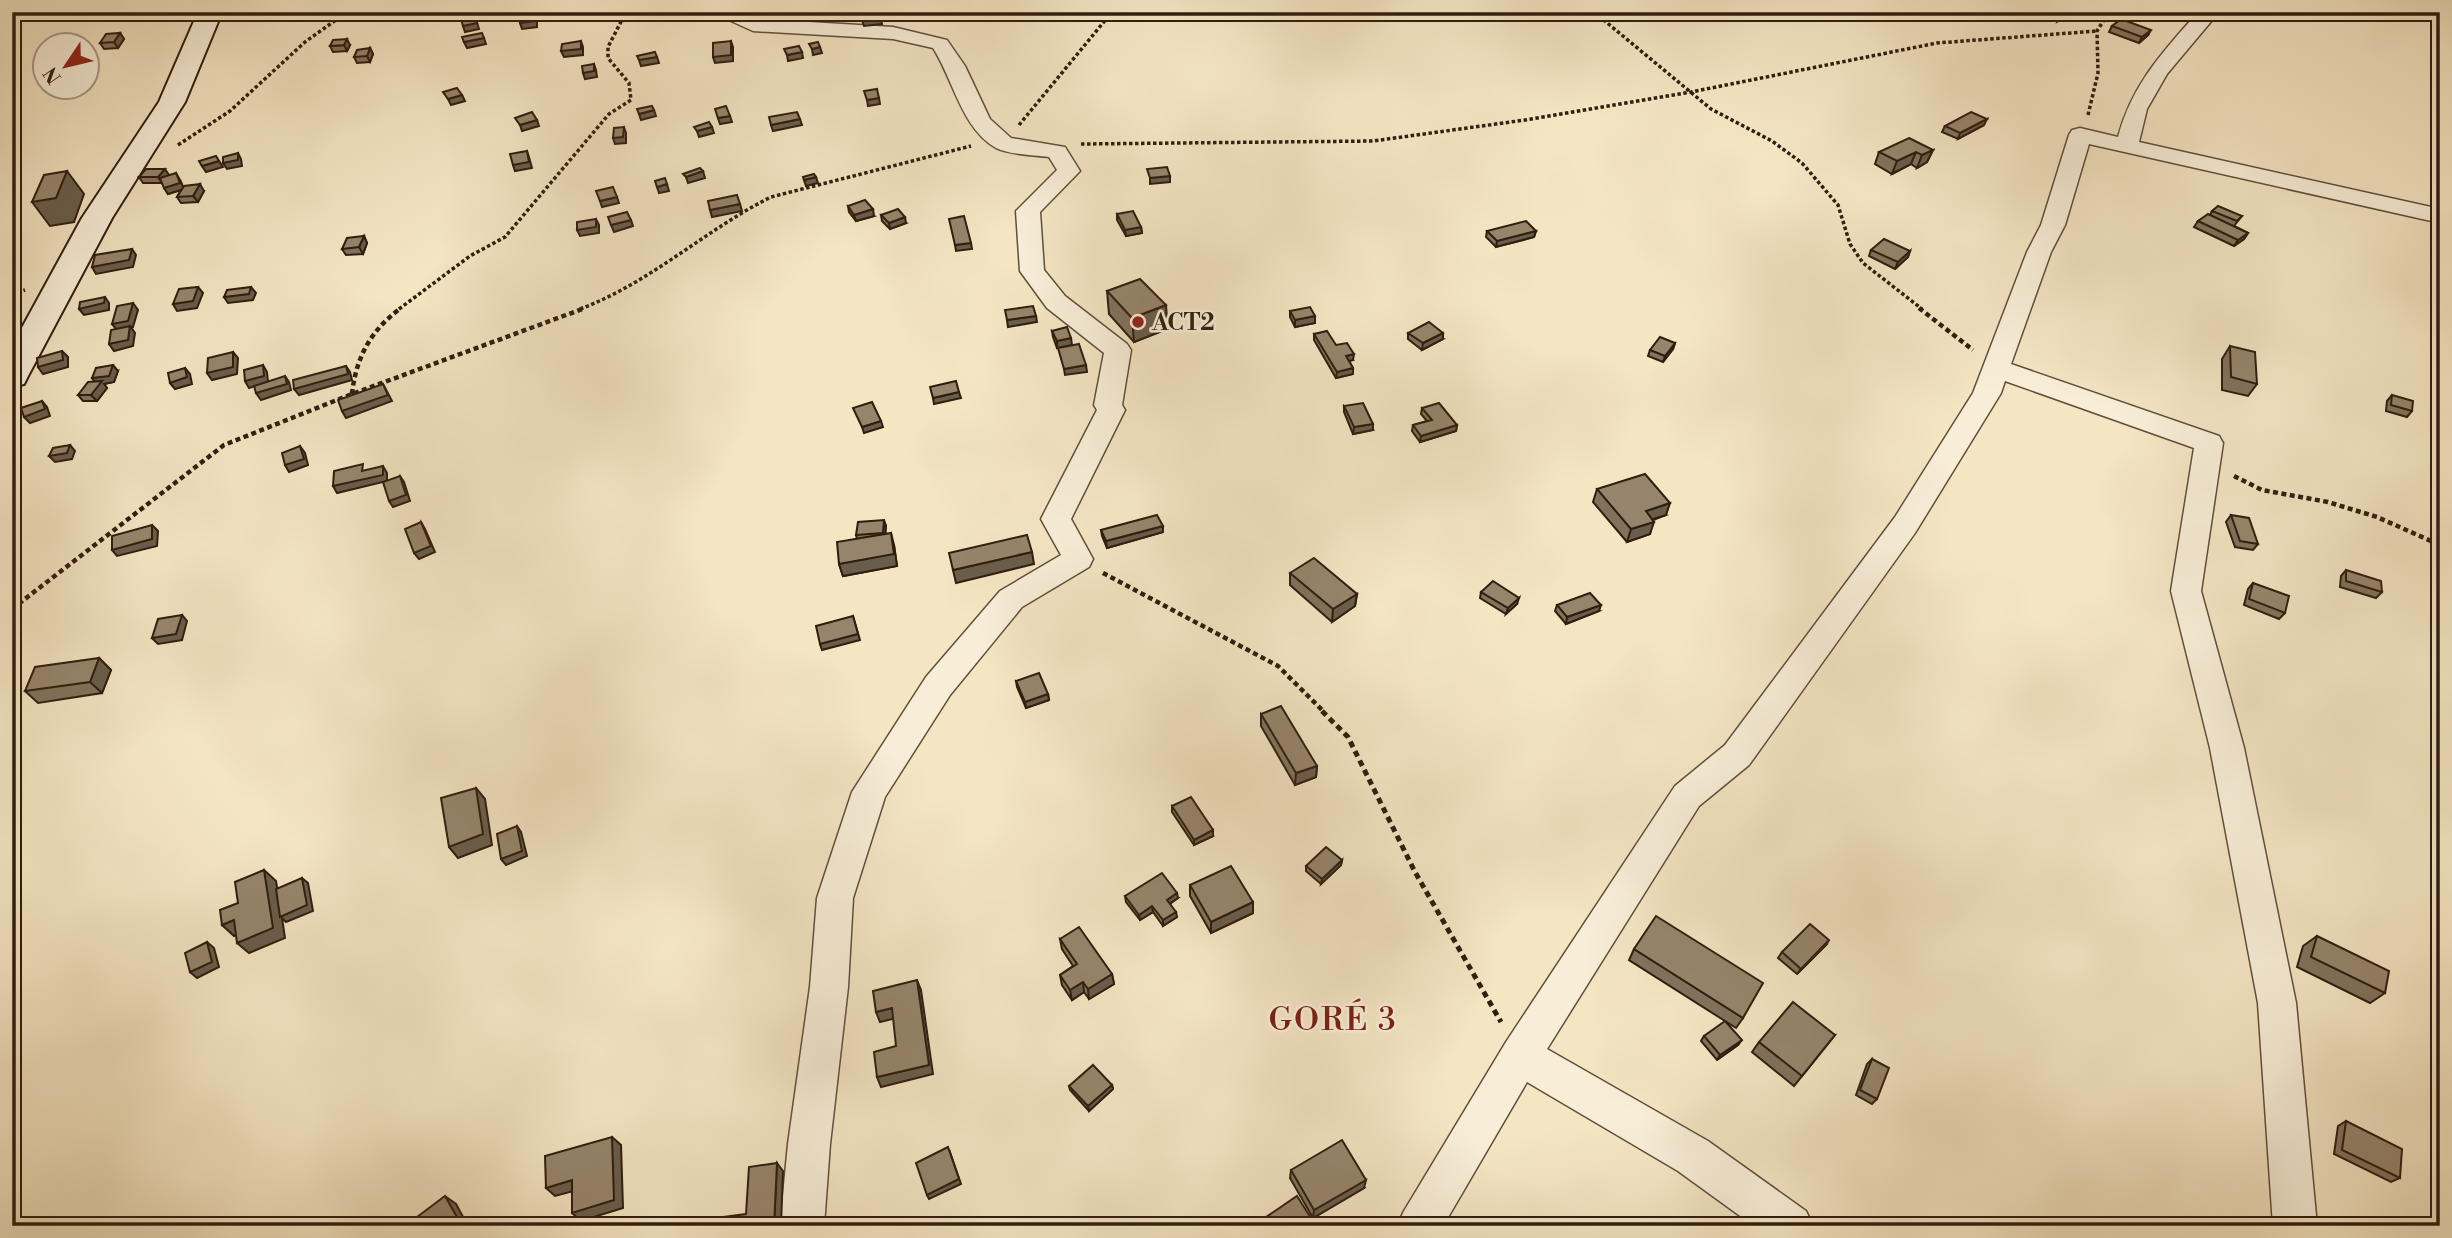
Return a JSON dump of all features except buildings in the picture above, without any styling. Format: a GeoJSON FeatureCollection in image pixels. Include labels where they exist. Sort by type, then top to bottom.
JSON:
{"type":"FeatureCollection","features":[{"type":"Feature","properties":{"kind":"main road"},"geometry":{"type":"LineString","coordinates":[[12,376],[97,218],[172,102],[210,12]]}},
{"type":"Feature","properties":{"kind":"street"},"geometry":{"type":"LineString","coordinates":[[727,12],[754,25],[893,33],[940,44],[955,66],[981,122],[1003,142],[1057,152],[1069,171],[1028,211],[1031,271],[1056,302],[1118,351],[1108,405],[1111,410],[1056,519],[1078,559],[1011,599],[938,686],[869,792],[835,898],[829,988],[808,1144],[802,1226]]}},
{"type":"Feature","properties":{"kind":"street"},"geometry":{"type":"LineString","coordinates":[[2127,145],[2136,109],[2158,71],[2209,12]]}},
{"type":"Feature","properties":{"kind":"street"},"geometry":{"type":"LineString","coordinates":[[1419,1226],[1520,1056],[1687,796],[1737,755],[1905,525],[1987,393],[2039,252],[2053,225],[2080,135],[2440,216]]}},
{"type":"Feature","properties":{"kind":"street"},"geometry":{"type":"LineString","coordinates":[[1998,369],[2209,443],[2186,591],[2227,748],[2277,1003],[2295,1226]]}},
{"type":"Feature","properties":{"kind":"street"},"geometry":{"type":"LineString","coordinates":[[1520,1056],[1693,1156],[1791,1226]]}},
{"type":"Feature","properties":{"kind":"path"},"geometry":{"type":"LineString","coordinates":[[175,147],[230,111],[305,41],[347,12]]}},
{"type":"Feature","properties":{"kind":"path"},"geometry":{"type":"LineString","coordinates":[[352,394],[362,350],[386,319],[470,256],[505,237],[609,114],[631,100],[629,83],[608,58],[608,47],[626,12]]}},
{"type":"Feature","properties":{"kind":"path"},"geometry":{"type":"LineString","coordinates":[[1003,142],[1112,12]]}},
{"type":"Feature","properties":{"kind":"path"},"geometry":{"type":"LineString","coordinates":[[1594,12],[1711,108],[1772,141],[1802,163],[1838,205],[1850,244],[1863,263],[1998,369]]}},
{"type":"Feature","properties":{"kind":"path"},"geometry":{"type":"LineString","coordinates":[[2080,135],[2095,96],[2101,53],[2097,31],[2109,12]]}},
{"type":"Feature","properties":{"kind":"path"},"geometry":{"type":"LineString","coordinates":[[2204,462],[2262,490],[2328,502],[2377,517],[2440,545]]}},
{"type":"Feature","properties":{"kind":"path"},"geometry":{"type":"LineString","coordinates":[[1078,559],[1278,666],[1348,737],[1415,872],[1520,1056]]}},
{"type":"Feature","properties":{"kind":"place","name":"ACT2"},"geometry":{"type":"Point","coordinates":[1138,322]}},
{"type":"Feature","properties":{"kind":"district","name":"GORÉ 3"},"geometry":{"type":"Point","coordinates":[1333,1019]}}]}
